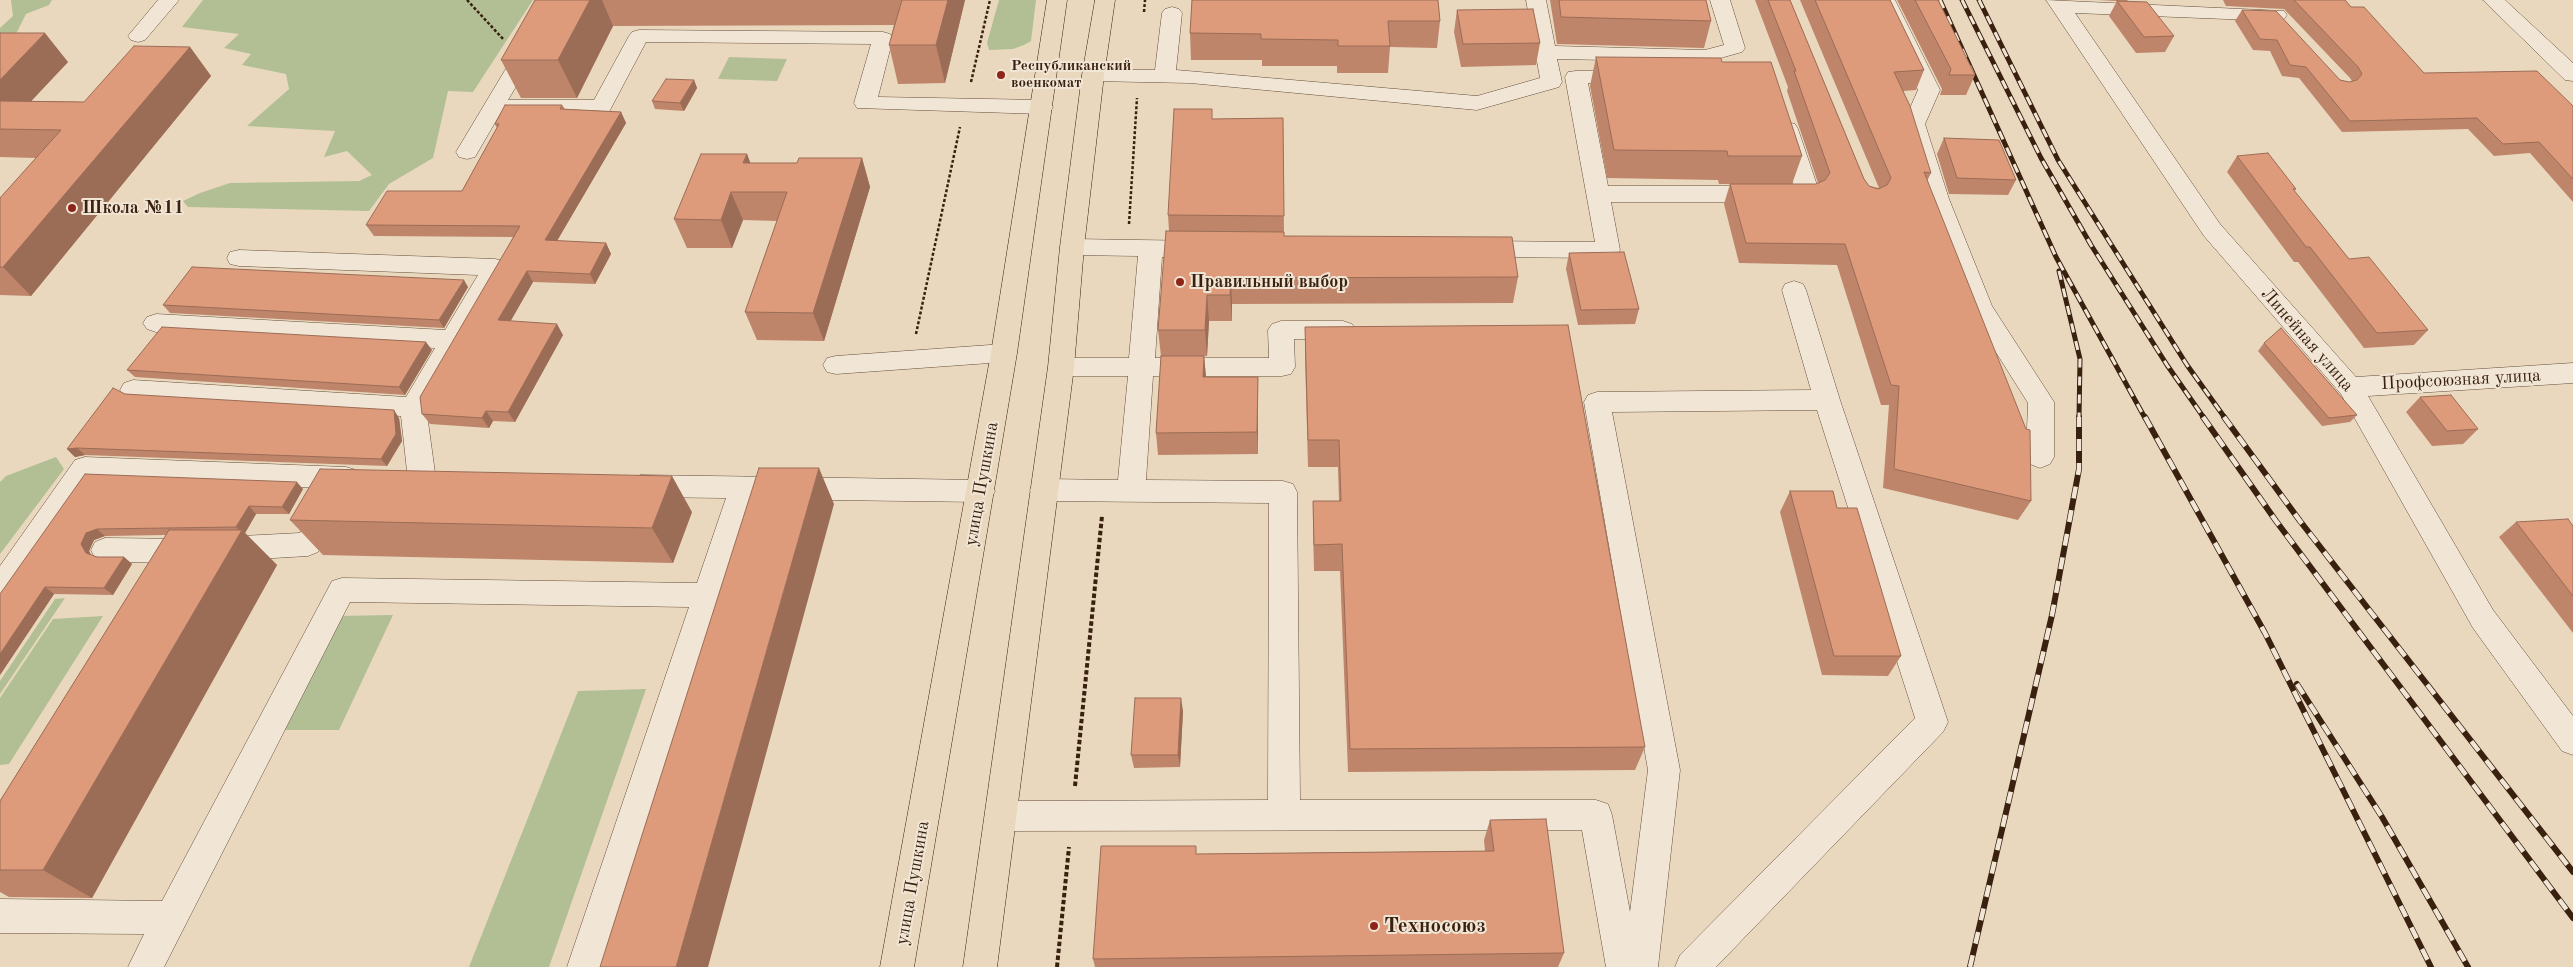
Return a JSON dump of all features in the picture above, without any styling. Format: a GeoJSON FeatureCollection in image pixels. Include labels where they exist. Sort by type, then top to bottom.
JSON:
{"type":"FeatureCollection","features":[{"type":"Feature","properties":{"kind":"main road","name":"улица Пушкина"},"geometry":{"type":"LineString","coordinates":[[897,967],[1004,353],[1057,0]]}},
{"type":"Feature","properties":{"kind":"main road"},"geometry":{"type":"LineString","coordinates":[[980,967],[1002,816],[1061,367],[1072,248],[1093,75],[1105,0]]}},
{"type":"Feature","properties":{"kind":"street"},"geometry":{"type":"LineString","coordinates":[[138,36],[169,0]]}},
{"type":"Feature","properties":{"kind":"street"},"geometry":{"type":"LineString","coordinates":[[467,152],[557,0]]}},
{"type":"Feature","properties":{"kind":"street"},"geometry":{"type":"LineString","coordinates":[[1093,75],[1165,76],[1477,103],[1551,82],[1536,0]]}},
{"type":"Feature","properties":{"kind":"street"},"geometry":{"type":"LineString","coordinates":[[1547,52],[1706,56],[1735,48],[1720,0]]}},
{"type":"Feature","properties":{"kind":"street"},"geometry":{"type":"LineString","coordinates":[[1886,0],[1929,90],[1914,124],[1941,208],[1980,308],[2041,402],[2040,457]]}},
{"type":"Feature","properties":{"kind":"street"},"geometry":{"type":"LineString","coordinates":[[2493,0],[2573,75]]}},
{"type":"Feature","properties":{"kind":"street"},"geometry":{"type":"LineString","coordinates":[[2058,3],[2276,14],[2289,28]]}},
{"type":"Feature","properties":{"kind":"street","name":"Линейная улица"},"geometry":{"type":"LineString","coordinates":[[2058,3],[2212,230],[2350,387],[2483,619],[2573,741]]}},
{"type":"Feature","properties":{"kind":"street"},"geometry":{"type":"LineString","coordinates":[[1165,76],[1172,14]]}},
{"type":"Feature","properties":{"kind":"street"},"geometry":{"type":"LineString","coordinates":[[493,107],[601,107],[639,36],[883,38],[865,103],[1042,107]]}},
{"type":"Feature","properties":{"kind":"street"},"geometry":{"type":"LineString","coordinates":[[1459,249],[1608,250],[1576,77],[1654,78]]}},
{"type":"Feature","properties":{"kind":"street"},"geometry":{"type":"LineString","coordinates":[[1597,194],[1808,194],[1779,105]]}},
{"type":"Feature","properties":{"kind":"street"},"geometry":{"type":"LineString","coordinates":[[1072,248],[1221,249]]}},
{"type":"Feature","properties":{"kind":"street"},"geometry":{"type":"LineString","coordinates":[[1131,491],[1151,249]]}},
{"type":"Feature","properties":{"kind":"street"},"geometry":{"type":"LineString","coordinates":[[239,258],[495,267],[413,407],[422,480]]}},
{"type":"Feature","properties":{"kind":"street"},"geometry":{"type":"LineString","coordinates":[[1692,967],[1932,722],[1827,400],[1794,290]]}},
{"type":"Feature","properties":{"kind":"street"},"geometry":{"type":"LineString","coordinates":[[156,323],[451,340]]}},
{"type":"Feature","properties":{"kind":"street"},"geometry":{"type":"LineString","coordinates":[[1061,367],[1282,367],[1281,330],[1369,330]]}},
{"type":"Feature","properties":{"kind":"street"},"geometry":{"type":"LineString","coordinates":[[836,365],[1004,353]]}},
{"type":"Feature","properties":{"kind":"street","name":"Профсоюзная улица"},"geometry":{"type":"LineString","coordinates":[[2350,387],[2573,374]]}},
{"type":"Feature","properties":{"kind":"street"},"geometry":{"type":"LineString","coordinates":[[133,390],[413,407]]}},
{"type":"Feature","properties":{"kind":"street"},"geometry":{"type":"LineString","coordinates":[[1641,967],[1664,770],[1597,402],[1827,400]]}},
{"type":"Feature","properties":{"kind":"street"},"geometry":{"type":"LineString","coordinates":[[0,589],[85,468],[452,481]]}},
{"type":"Feature","properties":{"kind":"street"},"geometry":{"type":"LineString","coordinates":[[105,550],[190,552],[308,544],[346,478]]}},
{"type":"Feature","properties":{"kind":"street"},"geometry":{"type":"LineString","coordinates":[[616,485],[981,491]]}},
{"type":"Feature","properties":{"kind":"street"},"geometry":{"type":"LineString","coordinates":[[584,967],[743,488]]}},
{"type":"Feature","properties":{"kind":"street"},"geometry":{"type":"LineString","coordinates":[[1044,490],[1283,492],[1284,815]]}},
{"type":"Feature","properties":{"kind":"street"},"geometry":{"type":"LineString","coordinates":[[174,577],[190,552]]}},
{"type":"Feature","properties":{"kind":"street"},"geometry":{"type":"LineString","coordinates":[[145,967],[342,590],[706,595]]}},
{"type":"Feature","properties":{"kind":"street"},"geometry":{"type":"LineString","coordinates":[[1002,816],[1596,815],[1623,967]]}},
{"type":"Feature","properties":{"kind":"street"},"geometry":{"type":"LineString","coordinates":[[0,916],[171,918]]}},
{"type":"Feature","properties":{"kind":"path"},"geometry":{"type":"LineString","coordinates":[[467,0],[522,59]]}},
{"type":"Feature","properties":{"kind":"path"},"geometry":{"type":"LineString","coordinates":[[910,361],[990,0]]}},
{"type":"Feature","properties":{"kind":"green space"},"geometry":{"type":"Polygon","coordinates":[[[11,0],[52,0],[49,5],[26,14],[14,38],[0,52],[0,28],[13,16],[11,0]]]}},
{"type":"Feature","properties":{"kind":"green space"},"geometry":{"type":"Polygon","coordinates":[[[203,0],[533,0],[473,92],[448,91],[433,158],[389,184],[369,211],[188,207],[183,201],[230,183],[359,181],[372,175],[347,151],[324,157],[335,131],[247,126],[289,89],[286,74],[242,65],[251,54],[224,48],[239,34],[182,27],[203,0]]]}},
{"type":"Feature","properties":{"kind":"green space"},"geometry":{"type":"Polygon","coordinates":[[[999,0],[1036,0],[1031,41],[1013,49],[989,50],[987,43],[999,0]]]}},
{"type":"Feature","properties":{"kind":"green space"},"geometry":{"type":"Polygon","coordinates":[[[729,57],[787,59],[777,81],[718,79],[729,57]]]}},
{"type":"Feature","properties":{"kind":"green space"},"geometry":{"type":"Polygon","coordinates":[[[56,457],[64,469],[0,554],[0,482],[6,476],[56,457]]]}},
{"type":"Feature","properties":{"kind":"green space"},"geometry":{"type":"Polygon","coordinates":[[[65,598],[0,694],[0,681],[55,599],[65,598]]]}},
{"type":"Feature","properties":{"kind":"green space"},"geometry":{"type":"Polygon","coordinates":[[[393,615],[339,730],[278,730],[335,616],[393,615]]]}},
{"type":"Feature","properties":{"kind":"green space"},"geometry":{"type":"Polygon","coordinates":[[[103,616],[9,764],[0,765],[0,698],[53,619],[103,616]]]}},
{"type":"Feature","properties":{"kind":"green space"},"geometry":{"type":"Polygon","coordinates":[[[646,689],[549,967],[469,967],[578,691],[646,689]]]}},
{"type":"Feature","properties":{"kind":"building"},"geometry":{"type":"Polygon","coordinates":[[[535,0],[590,0],[558,60],[501,60],[535,0]]]}},
{"type":"Feature","properties":{"kind":"building"},"geometry":{"type":"Polygon","coordinates":[[[902,0],[948,0],[936,45],[889,45],[902,0]]]}},
{"type":"Feature","properties":{"kind":"building"},"geometry":{"type":"Polygon","coordinates":[[[1192,0],[1438,0],[1440,21],[1388,21],[1390,46],[1338,46],[1338,40],[1261,39],[1261,34],[1190,33],[1192,0]]]}},
{"type":"Feature","properties":{"kind":"building"},"geometry":{"type":"Polygon","coordinates":[[[1559,0],[1706,0],[1711,21],[1561,17],[1559,0]]]}},
{"type":"Feature","properties":{"kind":"building"},"geometry":{"type":"Polygon","coordinates":[[[1768,0],[1790,0],[1864,179],[1869,186],[1878,189],[1887,185],[1891,178],[1815,0],[1890,0],[1924,70],[1894,72],[1910,106],[1931,173],[1924,172],[2026,429],[2030,430],[2031,501],[1894,469],[1899,386],[1891,385],[1845,244],[1746,243],[1730,184],[1816,184],[1825,180],[1830,173],[1794,71],[1796,71],[1768,0]]]}},
{"type":"Feature","properties":{"kind":"building"},"geometry":{"type":"Polygon","coordinates":[[[1915,0],[1938,0],[1975,75],[1949,75],[1951,69],[1915,0]]]}},
{"type":"Feature","properties":{"kind":"building"},"geometry":{"type":"Polygon","coordinates":[[[2294,0],[2345,0],[2351,7],[2364,7],[2424,73],[2537,71],[2573,106],[2573,179],[2539,142],[2503,144],[2477,118],[2350,121],[2306,67],[2290,65],[2277,40],[2260,39],[2242,10],[2276,11],[2340,80],[2349,82],[2357,80],[2362,74],[2358,67],[2294,0]]]}},
{"type":"Feature","properties":{"kind":"building"},"geometry":{"type":"Polygon","coordinates":[[[2117,1],[2147,2],[2174,36],[2144,37],[2117,1]]]}},
{"type":"Feature","properties":{"kind":"building"},"geometry":{"type":"Polygon","coordinates":[[[1533,9],[1540,43],[1463,44],[1457,10],[1533,9]]]}},
{"type":"Feature","properties":{"kind":"building"},"geometry":{"type":"Polygon","coordinates":[[[0,33],[45,33],[0,80],[0,33]]]}},
{"type":"Feature","properties":{"kind":"building"},"geometry":{"type":"Polygon","coordinates":[[[134,46],[190,47],[3,267],[0,267],[0,198],[61,130],[0,129],[0,101],[84,102],[134,46]]]}},
{"type":"Feature","properties":{"kind":"building"},"geometry":{"type":"Polygon","coordinates":[[[1596,57],[1721,58],[1722,62],[1771,62],[1802,156],[1728,156],[1727,151],[1614,150],[1596,57]]]}},
{"type":"Feature","properties":{"kind":"building"},"geometry":{"type":"Polygon","coordinates":[[[666,79],[694,80],[680,103],[652,101],[666,79]]]}},
{"type":"Feature","properties":{"kind":"building"},"geometry":{"type":"Polygon","coordinates":[[[505,105],[562,105],[560,109],[621,112],[545,240],[606,243],[590,274],[527,271],[498,320],[557,324],[508,412],[486,411],[482,418],[422,414],[420,397],[520,226],[366,225],[387,191],[462,191],[499,124],[495,124],[505,105]]]}},
{"type":"Feature","properties":{"kind":"building"},"geometry":{"type":"Polygon","coordinates":[[[1174,109],[1212,109],[1212,119],[1283,118],[1284,216],[1168,215],[1174,109]]]}},
{"type":"Feature","properties":{"kind":"building"},"geometry":{"type":"Polygon","coordinates":[[[1944,138],[1999,140],[2016,180],[1957,178],[1944,138]]]}},
{"type":"Feature","properties":{"kind":"building"},"geometry":{"type":"Polygon","coordinates":[[[2268,153],[2296,189],[2293,189],[2349,259],[2369,257],[2428,330],[2377,333],[2310,247],[2306,247],[2237,156],[2268,153]]]}},
{"type":"Feature","properties":{"kind":"building"},"geometry":{"type":"Polygon","coordinates":[[[701,154],[747,154],[743,163],[797,163],[799,158],[862,158],[813,313],[745,312],[787,192],[731,192],[721,220],[674,219],[701,154]]]}},
{"type":"Feature","properties":{"kind":"building"},"geometry":{"type":"Polygon","coordinates":[[[1166,231],[1284,232],[1284,236],[1512,237],[1518,277],[1231,278],[1230,295],[1207,295],[1205,330],[1158,330],[1166,231]]]}},
{"type":"Feature","properties":{"kind":"building"},"geometry":{"type":"Polygon","coordinates":[[[1624,252],[1639,309],[1581,310],[1569,253],[1624,252]]]}},
{"type":"Feature","properties":{"kind":"building"},"geometry":{"type":"Polygon","coordinates":[[[192,267],[464,280],[439,320],[163,305],[192,267]]]}},
{"type":"Feature","properties":{"kind":"building"},"geometry":{"type":"Polygon","coordinates":[[[1568,325],[1645,747],[1350,749],[1342,544],[1314,545],[1313,501],[1341,501],[1339,440],[1308,440],[1305,327],[1568,325]]]}},
{"type":"Feature","properties":{"kind":"building"},"geometry":{"type":"Polygon","coordinates":[[[162,327],[426,342],[399,387],[127,370],[162,327]]]}},
{"type":"Feature","properties":{"kind":"building"},"geometry":{"type":"Polygon","coordinates":[[[2281,328],[2357,415],[2329,418],[2264,343],[2281,328]]]}},
{"type":"Feature","properties":{"kind":"building"},"geometry":{"type":"Polygon","coordinates":[[[1161,356],[1204,356],[1203,377],[1258,377],[1257,432],[1156,433],[1161,356]]]}},
{"type":"Feature","properties":{"kind":"building"},"geometry":{"type":"Polygon","coordinates":[[[113,388],[125,394],[394,410],[396,434],[381,459],[67,449],[113,388]]]}},
{"type":"Feature","properties":{"kind":"building"},"geometry":{"type":"Polygon","coordinates":[[[2451,395],[2478,429],[2447,431],[2420,397],[2451,395]]]}},
{"type":"Feature","properties":{"kind":"building"},"geometry":{"type":"Polygon","coordinates":[[[759,468],[819,468],[676,967],[600,967],[759,468]]]}},
{"type":"Feature","properties":{"kind":"building"},"geometry":{"type":"Polygon","coordinates":[[[320,469],[672,476],[652,528],[290,520],[320,469]]]}},
{"type":"Feature","properties":{"kind":"building"},"geometry":{"type":"Polygon","coordinates":[[[85,474],[297,482],[282,507],[249,506],[236,527],[97,529],[86,533],[81,544],[86,553],[97,557],[124,557],[104,588],[45,587],[0,654],[0,594],[85,474]]]}},
{"type":"Feature","properties":{"kind":"building"},"geometry":{"type":"Polygon","coordinates":[[[1790,491],[1833,491],[1837,508],[1857,508],[1901,656],[1834,656],[1790,491]]]}},
{"type":"Feature","properties":{"kind":"building"},"geometry":{"type":"Polygon","coordinates":[[[2568,519],[2573,526],[2573,596],[2516,522],[2568,519]]]}},
{"type":"Feature","properties":{"kind":"building"},"geometry":{"type":"Polygon","coordinates":[[[169,530],[242,530],[43,870],[0,870],[0,801],[169,530]]]}},
{"type":"Feature","properties":{"kind":"building"},"geometry":{"type":"Polygon","coordinates":[[[1135,698],[1181,698],[1178,755],[1131,755],[1135,698]]]}},
{"type":"Feature","properties":{"kind":"building"},"geometry":{"type":"Polygon","coordinates":[[[1546,819],[1564,953],[1093,959],[1101,846],[1196,846],[1196,854],[1494,851],[1490,820],[1546,819]]]}},
{"type":"Feature","properties":{"kind":"railway"},"geometry":{"type":"LineString","coordinates":[[1940,0],[2056,257],[2145,418]]}},
{"type":"Feature","properties":{"kind":"railway"},"geometry":{"type":"LineString","coordinates":[[1962,0],[2041,158],[2091,245],[2167,365],[2204,418]]}},
{"type":"Feature","properties":{"kind":"railway"},"geometry":{"type":"LineString","coordinates":[[1979,0],[2058,160],[2187,365],[2225,418]]}},
{"type":"Feature","properties":{"kind":"railway"},"geometry":{"type":"LineString","coordinates":[[2059,271],[2080,359],[2079,418]]}},
{"type":"Feature","properties":{"kind":"railway"},"geometry":{"type":"LineString","coordinates":[[2145,417],[2265,633],[2431,967]]}},
{"type":"Feature","properties":{"kind":"railway"},"geometry":{"type":"LineString","coordinates":[[2203,417],[2276,521],[2573,918]]}},
{"type":"Feature","properties":{"kind":"railway"},"geometry":{"type":"LineString","coordinates":[[2224,417],[2300,521],[2573,872]]}},
{"type":"Feature","properties":{"kind":"railway"},"geometry":{"type":"LineString","coordinates":[[1970,967],[2052,615],[2079,469],[2079,418]]}},
{"type":"Feature","properties":{"kind":"railway"},"geometry":{"type":"LineString","coordinates":[[2297,684],[2382,817],[2468,967]]}},
{"type":"Feature","properties":{"kind":"place","name":"Республиканский военкомат"},"geometry":{"type":"Point","coordinates":[1001,75]}},
{"type":"Feature","properties":{"kind":"place","name":"Школа №11"},"geometry":{"type":"Point","coordinates":[72,208]}},
{"type":"Feature","properties":{"kind":"place","name":"Правильный выбор"},"geometry":{"type":"Point","coordinates":[1180,282]}},
{"type":"Feature","properties":{"kind":"place","name":"Техносоюз"},"geometry":{"type":"Point","coordinates":[1374,926]}}]}
